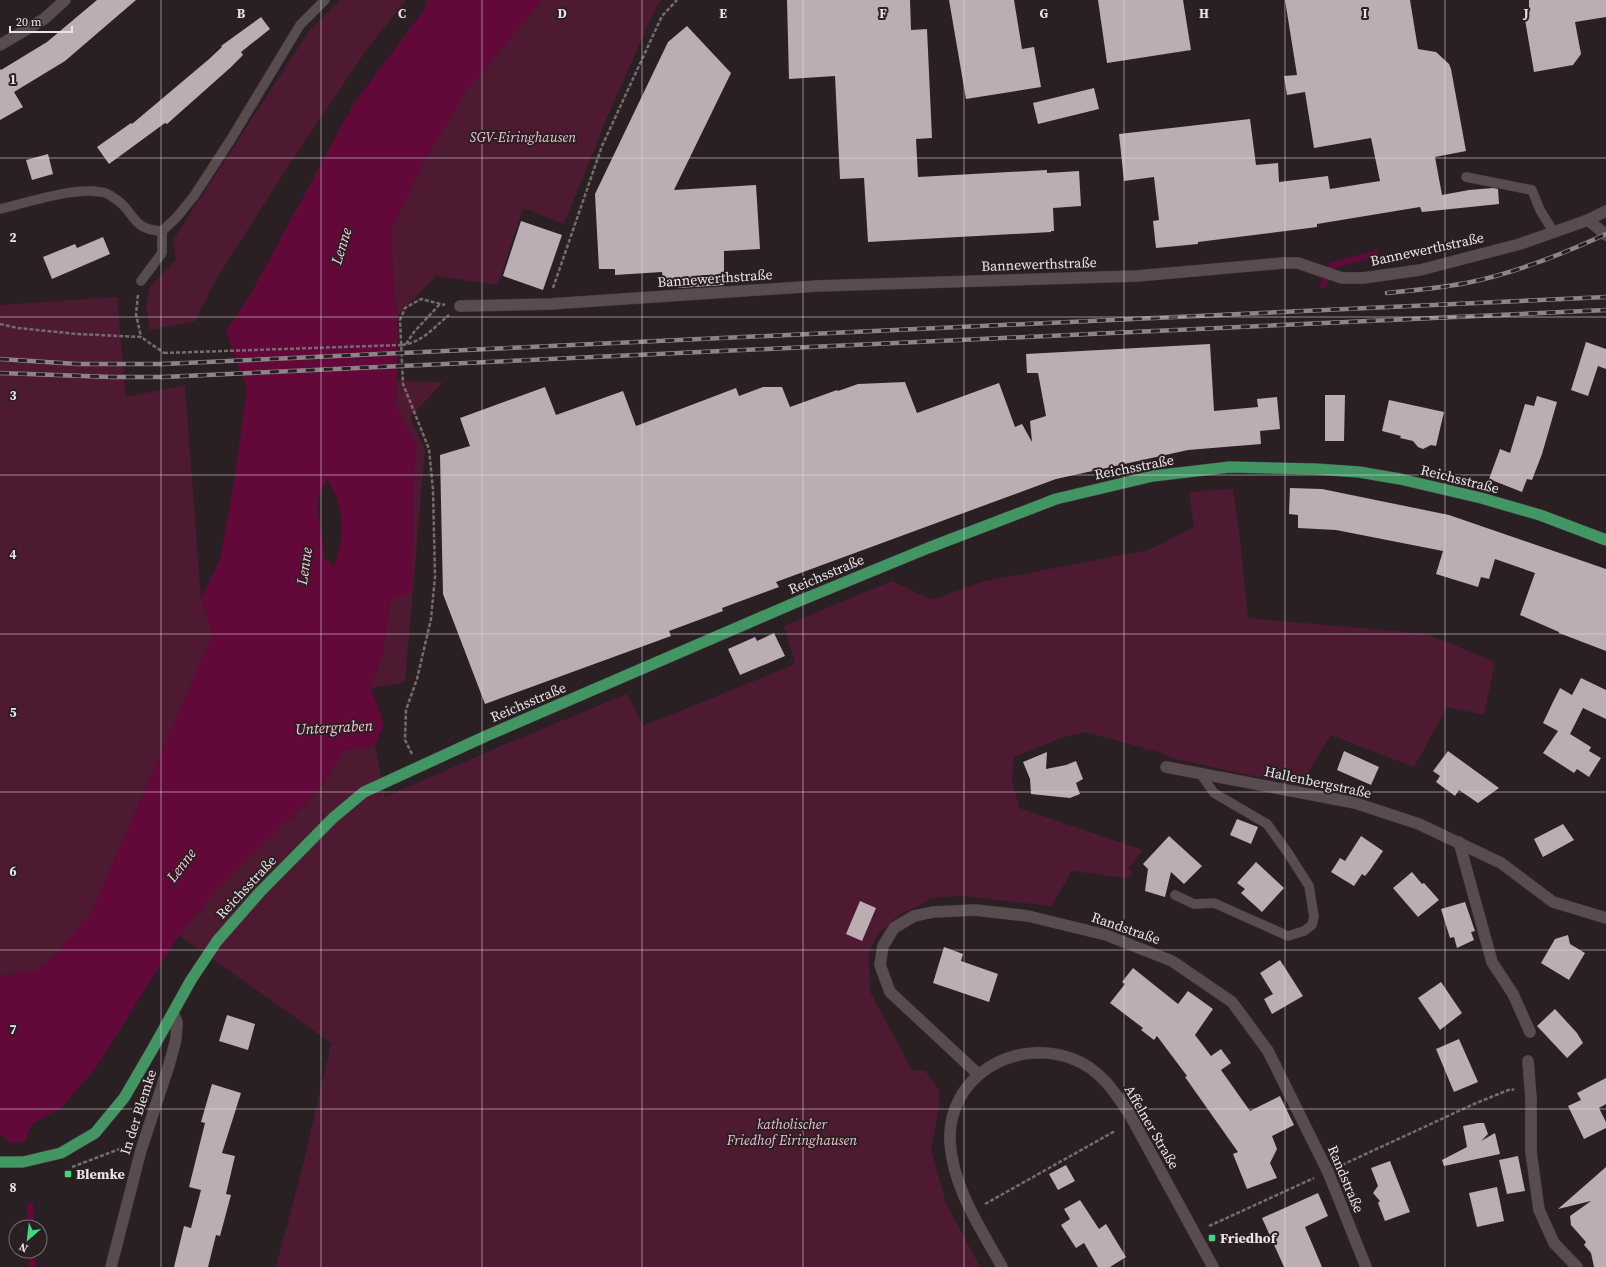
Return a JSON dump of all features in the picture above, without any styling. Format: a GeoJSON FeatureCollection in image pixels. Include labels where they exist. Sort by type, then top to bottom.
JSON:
{"type":"FeatureCollection","features":[{"type":"Feature","properties":{"kind":"main road","name":"Reichsstraße"},"geometry":{"type":"LineString","coordinates":[[0,1162],[23,1162],[61,1153],[95,1133],[124,1098],[191,980],[217,941],[260,892],[333,818],[364,792],[486,736],[928,548],[1056,499],[1153,476],[1230,467],[1316,469],[1359,472],[1400,479],[1481,498],[1540,515],[1606,540]]}},
{"type":"Feature","properties":{"kind":"street"},"geometry":{"type":"LineString","coordinates":[[0,45],[44,19],[65,0]]}},
{"type":"Feature","properties":{"kind":"street","name":"Bannewerthstraße"},"geometry":{"type":"LineString","coordinates":[[460,306],[550,304],[818,286],[1137,276],[1298,262],[1342,278],[1363,278],[1420,270],[1520,244],[1588,220],[1606,211]]}},
{"type":"Feature","properties":{"kind":"street"},"geometry":{"type":"LineString","coordinates":[[1588,220],[1606,235]]}},
{"type":"Feature","properties":{"kind":"street","name":"Hallenbergstraße"},"geometry":{"type":"LineString","coordinates":[[1166,767],[1355,803],[1419,824],[1501,863],[1553,902],[1606,918]]}},
{"type":"Feature","properties":{"kind":"street"},"geometry":{"type":"LineString","coordinates":[[1459,842],[1492,962],[1513,994],[1530,1032]]}},
{"type":"Feature","properties":{"kind":"street","name":"Randstraße"},"geometry":{"type":"LineString","coordinates":[[978,1074],[890,992],[880,965],[883,946],[894,928],[914,916],[933,912],[975,910],[1028,916],[1106,935],[1172,961],[1232,1002],[1268,1051],[1328,1172],[1366,1267]]}},
{"type":"Feature","properties":{"kind":"street","name":"In der Blemke"},"geometry":{"type":"LineString","coordinates":[[111,1267],[141,1150],[169,1066],[176,1039],[177,1022],[173,1013]]}},
{"type":"Feature","properties":{"kind":"street","name":"Affelner Straße"},"geometry":{"type":"LineString","coordinates":[[1002,1267],[971,1212],[956,1177],[950,1141],[952,1120],[957,1104],[968,1086],[978,1074],[986,1068],[1014,1056],[1031,1053],[1058,1054],[1074,1059],[1089,1067],[1103,1078],[1116,1093],[1130,1115],[1213,1267]]}},
{"type":"Feature","properties":{"kind":"street"},"geometry":{"type":"LineString","coordinates":[[1528,1061],[1531,1098],[1531,1152],[1539,1210],[1554,1243],[1577,1267]]}},
{"type":"Feature","properties":{"kind":"lane"},"geometry":{"type":"LineString","coordinates":[[141,281],[162,253],[162,231],[177,218],[194,196],[231,139],[300,25],[325,0]]}},
{"type":"Feature","properties":{"kind":"lane"},"geometry":{"type":"LineString","coordinates":[[1466,177],[1532,190],[1540,210],[1552,232]]}},
{"type":"Feature","properties":{"kind":"lane"},"geometry":{"type":"LineString","coordinates":[[0,209],[59,195],[99,192],[116,199],[135,222],[144,228],[162,231]]}},
{"type":"Feature","properties":{"kind":"lane"},"geometry":{"type":"LineString","coordinates":[[1175,895],[1194,904],[1214,903],[1288,936],[1304,931],[1312,925],[1314,916],[1309,886],[1288,852],[1267,824],[1214,793],[1200,773]]}},
{"type":"Feature","properties":{"kind":"path"},"geometry":{"type":"LineString","coordinates":[[550,304],[551,292],[602,146],[662,16],[677,0]]}},
{"type":"Feature","properties":{"kind":"path"},"geometry":{"type":"LineString","coordinates":[[406,344],[414,332],[440,304],[421,300],[405,308],[400,320],[403,384],[429,449],[433,490],[435,577],[431,619],[417,679],[406,710],[405,740],[418,768]]}},
{"type":"Feature","properties":{"kind":"path"},"geometry":{"type":"LineString","coordinates":[[0,324],[18,328],[77,334],[142,337],[164,353],[402,345],[412,343],[429,334],[441,321],[460,306]]}},
{"type":"Feature","properties":{"kind":"path"},"geometry":{"type":"LineString","coordinates":[[136,314],[142,337]]}},
{"type":"Feature","properties":{"kind":"path"},"geometry":{"type":"LineString","coordinates":[[1195,1233],[1474,1104],[1511,1089],[1531,1098]]}},
{"type":"Feature","properties":{"kind":"path"},"geometry":{"type":"LineString","coordinates":[[971,1212],[1115,1131]]}},
{"type":"Feature","properties":{"kind":"path"},"geometry":{"type":"LineString","coordinates":[[66,1169],[127,1147],[141,1150]]}},
{"type":"Feature","properties":{"kind":"green space"},"geometry":{"type":"Polygon","coordinates":[[[340,0],[406,0],[365,52],[283,174],[215,281],[195,321],[150,330],[146,306],[150,286],[176,260],[173,240],[309,31],[340,0]]]}},
{"type":"Feature","properties":{"kind":"green space","name":"SGV-Eiringhausen"},"geometry":{"type":"Polygon","coordinates":[[[542,0],[662,0],[656,7],[611,108],[564,224],[523,208],[498,285],[436,276],[398,315],[394,297],[391,230],[425,160],[467,90],[542,0]]]}},
{"type":"Feature","properties":{"kind":"green space"},"geometry":{"type":"Polygon","coordinates":[[[117,297],[126,397],[185,385],[201,599],[213,634],[92,911],[59,952],[37,971],[0,976],[0,305],[117,297]]]}},
{"type":"Feature","properties":{"kind":"green space"},"geometry":{"type":"Polygon","coordinates":[[[397,381],[443,382],[410,417],[425,449],[405,682],[371,688],[382,654],[415,443],[396,405],[397,381]]]}},
{"type":"Feature","properties":{"kind":"green space","name":"katholischer Friedhof Eiringhausen"},"geometry":{"type":"Polygon","coordinates":[[[1233,489],[1248,618],[1427,634],[1495,662],[1484,715],[1447,707],[1414,767],[1331,735],[1300,786],[1171,758],[1165,754],[1086,732],[1060,738],[1014,757],[1012,779],[1019,808],[1143,850],[1128,868],[1133,873],[1127,878],[1072,871],[1051,906],[960,896],[931,898],[922,904],[900,914],[877,935],[869,952],[870,992],[912,1070],[925,1071],[939,1090],[939,1108],[931,1149],[946,1203],[980,1267],[276,1267],[305,1157],[331,1043],[179,935],[218,888],[316,793],[345,750],[375,746],[385,797],[513,741],[627,694],[643,726],[795,664],[784,626],[892,581],[932,600],[985,581],[1149,550],[1194,527],[1189,492],[1233,489]]]}},
{"type":"Feature","properties":{"kind":"water","name":"Lenne"},"geometry":{"type":"Polygon","coordinates":[[[428,0],[542,0],[467,90],[425,160],[391,230],[394,297],[398,315],[396,405],[415,443],[412,593],[391,599],[382,654],[371,688],[384,724],[375,746],[345,750],[316,793],[218,888],[179,935],[97,1066],[61,1108],[32,1124],[25,1141],[12,1143],[0,1135],[0,976],[37,971],[59,952],[92,911],[213,634],[201,599],[220,559],[234,483],[247,389],[226,331],[248,299],[353,105],[424,10],[428,0]],[[327,479],[319,497],[318,510],[324,557],[334,567],[340,545],[341,522],[340,510],[333,489],[327,479]]]}},
{"type":"Feature","properties":{"kind":"building"},"geometry":{"type":"Polygon","coordinates":[[[97,0],[136,0],[65,61],[14,92],[23,107],[0,120],[0,69],[1,70],[47,42],[97,0]]]}},
{"type":"Feature","properties":{"kind":"building"},"geometry":{"type":"Polygon","coordinates":[[[787,0],[910,0],[911,30],[927,29],[932,138],[916,139],[918,177],[1047,170],[1047,173],[1079,171],[1081,206],[1053,208],[1054,231],[1051,232],[868,242],[864,178],[840,179],[835,76],[789,79],[787,0]]]}},
{"type":"Feature","properties":{"kind":"building"},"geometry":{"type":"Polygon","coordinates":[[[949,0],[1014,0],[1022,49],[1034,47],[1041,87],[966,99],[949,0]]]}},
{"type":"Feature","properties":{"kind":"building"},"geometry":{"type":"Polygon","coordinates":[[[1098,0],[1183,0],[1191,50],[1107,63],[1098,0]]]}},
{"type":"Feature","properties":{"kind":"building"},"geometry":{"type":"Polygon","coordinates":[[[1285,0],[1410,0],[1418,49],[1436,52],[1449,64],[1451,69],[1466,151],[1435,157],[1442,195],[1469,190],[1493,188],[1498,189],[1499,204],[1422,212],[1420,207],[1317,224],[1317,227],[1198,242],[1198,244],[1156,248],[1153,221],[1159,220],[1154,177],[1124,181],[1119,134],[1250,119],[1256,165],[1278,163],[1279,182],[1328,176],[1330,189],[1380,181],[1371,138],[1314,148],[1305,92],[1287,95],[1284,76],[1297,75],[1285,0]]]}},
{"type":"Feature","properties":{"kind":"building"},"geometry":{"type":"Polygon","coordinates":[[[1529,0],[1606,0],[1606,17],[1575,22],[1581,54],[1573,65],[1534,72],[1524,14],[1529,13],[1529,0]]]}},
{"type":"Feature","properties":{"kind":"building"},"geometry":{"type":"Polygon","coordinates":[[[261,17],[270,29],[241,52],[243,55],[230,68],[167,124],[165,123],[109,164],[97,147],[131,123],[132,124],[208,60],[222,47],[221,46],[261,17]]]}},
{"type":"Feature","properties":{"kind":"building"},"geometry":{"type":"Polygon","coordinates":[[[687,26],[731,73],[674,190],[756,185],[760,249],[724,251],[724,285],[678,288],[678,280],[663,281],[662,272],[615,275],[615,269],[599,269],[595,194],[668,42],[687,26]]]}},
{"type":"Feature","properties":{"kind":"building"},"geometry":{"type":"Polygon","coordinates":[[[1094,88],[1099,109],[1038,124],[1033,103],[1094,88]]]}},
{"type":"Feature","properties":{"kind":"building"},"geometry":{"type":"Polygon","coordinates":[[[48,154],[53,174],[32,180],[26,160],[48,154]]]}},
{"type":"Feature","properties":{"kind":"building"},"geometry":{"type":"Polygon","coordinates":[[[521,221],[562,235],[543,290],[503,276],[521,221]]]}},
{"type":"Feature","properties":{"kind":"building"},"geometry":{"type":"Polygon","coordinates":[[[103,237],[110,254],[52,279],[43,257],[75,244],[77,248],[103,237]]]}},
{"type":"Feature","properties":{"kind":"building"},"geometry":{"type":"Polygon","coordinates":[[[1586,342],[1606,349],[1606,369],[1598,366],[1588,396],[1571,390],[1586,342]]]}},
{"type":"Feature","properties":{"kind":"building"},"geometry":{"type":"Polygon","coordinates":[[[1210,344],[1214,411],[1258,407],[1257,399],[1277,397],[1280,429],[1260,431],[1261,444],[1188,450],[1056,479],[776,582],[779,587],[722,608],[723,611],[669,631],[671,636],[485,704],[443,594],[440,455],[470,446],[460,418],[545,387],[556,415],[623,391],[636,426],[736,388],[739,396],[763,387],[782,387],[790,407],[858,384],[905,382],[917,413],[999,383],[1015,427],[1022,424],[1032,442],[1030,421],[1046,416],[1038,373],[1027,373],[1026,354],[1210,344]]]}},
{"type":"Feature","properties":{"kind":"building"},"geometry":{"type":"Polygon","coordinates":[[[1325,395],[1345,395],[1344,441],[1325,441],[1325,395]]]}},
{"type":"Feature","properties":{"kind":"building"},"geometry":{"type":"Polygon","coordinates":[[[1537,396],[1557,402],[1542,454],[1532,480],[1527,479],[1522,492],[1489,479],[1500,449],[1510,453],[1525,404],[1534,406],[1537,396]]]}},
{"type":"Feature","properties":{"kind":"building"},"geometry":{"type":"Polygon","coordinates":[[[1389,400],[1444,412],[1436,446],[1431,445],[1423,449],[1418,447],[1413,441],[1382,431],[1389,400]]]}},
{"type":"Feature","properties":{"kind":"building"},"geometry":{"type":"Polygon","coordinates":[[[1290,488],[1322,489],[1449,515],[1606,569],[1606,651],[1559,633],[1520,615],[1535,573],[1495,559],[1489,579],[1481,577],[1478,587],[1436,574],[1443,551],[1336,530],[1298,528],[1298,515],[1289,514],[1290,488]]]}},
{"type":"Feature","properties":{"kind":"building"},"geometry":{"type":"Polygon","coordinates":[[[774,633],[785,656],[740,675],[728,649],[755,637],[757,641],[774,633]]]}},
{"type":"Feature","properties":{"kind":"building"},"geometry":{"type":"Polygon","coordinates":[[[1581,678],[1606,690],[1606,719],[1583,708],[1570,734],[1591,747],[1589,751],[1601,758],[1589,777],[1577,769],[1574,773],[1543,753],[1558,731],[1543,723],[1560,688],[1572,695],[1581,678]]]}},
{"type":"Feature","properties":{"kind":"building"},"geometry":{"type":"Polygon","coordinates":[[[1344,751],[1379,767],[1371,785],[1337,770],[1344,751]]]}},
{"type":"Feature","properties":{"kind":"building"},"geometry":{"type":"Polygon","coordinates":[[[1448,751],[1499,788],[1478,803],[1459,790],[1455,796],[1436,782],[1440,776],[1433,771],[1448,751]]]}},
{"type":"Feature","properties":{"kind":"building"},"geometry":{"type":"Polygon","coordinates":[[[1047,752],[1046,769],[1066,765],[1076,761],[1083,779],[1076,783],[1080,794],[1070,798],[1031,794],[1030,779],[1023,762],[1047,752]]]}},
{"type":"Feature","properties":{"kind":"building"},"geometry":{"type":"Polygon","coordinates":[[[1237,819],[1258,827],[1251,844],[1230,835],[1237,819]]]}},
{"type":"Feature","properties":{"kind":"building"},"geometry":{"type":"Polygon","coordinates":[[[1563,824],[1574,840],[1543,857],[1534,839],[1563,824]]]}},
{"type":"Feature","properties":{"kind":"building"},"geometry":{"type":"Polygon","coordinates":[[[1169,836],[1202,866],[1184,884],[1171,872],[1165,897],[1145,891],[1148,869],[1143,864],[1169,836]]]}},
{"type":"Feature","properties":{"kind":"building"},"geometry":{"type":"Polygon","coordinates":[[[1361,836],[1383,851],[1370,870],[1365,876],[1362,874],[1354,886],[1331,872],[1340,858],[1345,861],[1361,836]]]}},
{"type":"Feature","properties":{"kind":"building"},"geometry":{"type":"Polygon","coordinates":[[[1256,862],[1284,888],[1262,912],[1241,893],[1245,889],[1237,883],[1256,862]]]}},
{"type":"Feature","properties":{"kind":"building"},"geometry":{"type":"Polygon","coordinates":[[[1412,872],[1439,900],[1418,917],[1393,888],[1412,872]]]}},
{"type":"Feature","properties":{"kind":"building"},"geometry":{"type":"Polygon","coordinates":[[[860,901],[876,908],[862,941],[846,934],[860,901]]]}},
{"type":"Feature","properties":{"kind":"building"},"geometry":{"type":"Polygon","coordinates":[[[1465,902],[1475,931],[1471,932],[1474,940],[1457,948],[1454,937],[1450,938],[1441,909],[1465,902]]]}},
{"type":"Feature","properties":{"kind":"building"},"geometry":{"type":"Polygon","coordinates":[[[1568,935],[1570,944],[1585,953],[1569,980],[1541,963],[1555,939],[1568,935]]]}},
{"type":"Feature","properties":{"kind":"building"},"geometry":{"type":"Polygon","coordinates":[[[944,947],[963,954],[961,961],[998,974],[989,1002],[933,983],[944,947]]]}},
{"type":"Feature","properties":{"kind":"building"},"geometry":{"type":"Polygon","coordinates":[[[1280,960],[1303,996],[1272,1014],[1264,999],[1273,994],[1260,973],[1280,960]]]}},
{"type":"Feature","properties":{"kind":"building"},"geometry":{"type":"Polygon","coordinates":[[[1133,968],[1178,1004],[1188,991],[1213,1009],[1195,1035],[1211,1056],[1221,1049],[1231,1063],[1221,1070],[1250,1111],[1280,1096],[1294,1125],[1272,1136],[1277,1149],[1270,1163],[1277,1178],[1247,1189],[1233,1154],[1238,1152],[1185,1077],[1187,1076],[1157,1036],[1154,1040],[1141,1030],[1143,1028],[1110,1003],[1125,984],[1122,982],[1133,968]]]}},
{"type":"Feature","properties":{"kind":"building"},"geometry":{"type":"Polygon","coordinates":[[[1441,982],[1462,1013],[1440,1030],[1418,998],[1441,982]]]}},
{"type":"Feature","properties":{"kind":"building"},"geometry":{"type":"Polygon","coordinates":[[[1555,1009],[1577,1033],[1583,1043],[1567,1058],[1537,1026],[1555,1009]]]}},
{"type":"Feature","properties":{"kind":"building"},"geometry":{"type":"Polygon","coordinates":[[[227,1015],[255,1024],[248,1050],[219,1041],[227,1015]]]}},
{"type":"Feature","properties":{"kind":"building"},"geometry":{"type":"Polygon","coordinates":[[[1459,1039],[1478,1082],[1454,1092],[1436,1049],[1459,1039]]]}},
{"type":"Feature","properties":{"kind":"building"},"geometry":{"type":"Polygon","coordinates":[[[1606,1078],[1606,1104],[1599,1108],[1606,1122],[1606,1128],[1584,1139],[1568,1106],[1581,1100],[1577,1093],[1606,1078]]]}},
{"type":"Feature","properties":{"kind":"building"},"geometry":{"type":"Polygon","coordinates":[[[212,1084],[241,1093],[222,1153],[235,1156],[226,1194],[231,1195],[220,1236],[216,1235],[208,1267],[174,1267],[184,1226],[191,1228],[201,1190],[189,1187],[205,1123],[201,1122],[212,1084]]]}},
{"type":"Feature","properties":{"kind":"building"},"geometry":{"type":"Polygon","coordinates":[[[1484,1123],[1488,1134],[1481,1141],[1495,1133],[1500,1154],[1444,1166],[1442,1160],[1467,1147],[1463,1126],[1484,1123]]]}},
{"type":"Feature","properties":{"kind":"building"},"geometry":{"type":"Polygon","coordinates":[[[1518,1156],[1525,1191],[1507,1194],[1499,1160],[1518,1156]]]}},
{"type":"Feature","properties":{"kind":"building"},"geometry":{"type":"Polygon","coordinates":[[[1390,1161],[1410,1212],[1385,1221],[1378,1203],[1380,1201],[1373,1193],[1378,1186],[1371,1168],[1390,1161]]]}},
{"type":"Feature","properties":{"kind":"building"},"geometry":{"type":"Polygon","coordinates":[[[1066,1165],[1075,1181],[1058,1190],[1049,1174],[1066,1165]]]}},
{"type":"Feature","properties":{"kind":"building"},"geometry":{"type":"Polygon","coordinates":[[[1606,1167],[1606,1267],[1594,1267],[1591,1253],[1584,1245],[1586,1242],[1571,1225],[1570,1216],[1591,1201],[1558,1209],[1606,1167]]]}},
{"type":"Feature","properties":{"kind":"building"},"geometry":{"type":"Polygon","coordinates":[[[1497,1187],[1504,1221],[1477,1227],[1469,1193],[1497,1187]]]}},
{"type":"Feature","properties":{"kind":"building"},"geometry":{"type":"Polygon","coordinates":[[[1318,1193],[1328,1216],[1305,1227],[1322,1267],[1284,1267],[1262,1218],[1318,1193]]]}},
{"type":"Feature","properties":{"kind":"building"},"geometry":{"type":"Polygon","coordinates":[[[1080,1200],[1099,1229],[1106,1224],[1126,1257],[1110,1267],[1098,1267],[1084,1243],[1076,1248],[1061,1225],[1070,1219],[1064,1209],[1080,1200]]]}},
{"type":"Feature","properties":{"kind":"waterway","name":"Untergraben"},"geometry":{"type":"LineString","coordinates":[[1323,285],[1331,266],[1376,253]]}},
{"type":"Feature","properties":{"kind":"waterway","name":"Blemke"},"geometry":{"type":"LineString","coordinates":[[30,1205],[31,1219]]}},
{"type":"Feature","properties":{"kind":"waterway","name":"Blemke"},"geometry":{"type":"LineString","coordinates":[[32,1259],[33,1267]]}},
{"type":"Feature","properties":{"kind":"railway"},"geometry":{"type":"LineString","coordinates":[[1387,293],[1450,286],[1489,278],[1540,262],[1606,234]]}},
{"type":"Feature","properties":{"kind":"railway"},"geometry":{"type":"LineString","coordinates":[[0,359],[77,364],[163,364],[1606,297]]}},
{"type":"Feature","properties":{"kind":"railway"},"geometry":{"type":"LineString","coordinates":[[0,373],[111,377],[163,377],[1606,310]]}},
{"type":"Feature","properties":{"kind":"place","name":"Blemke"},"geometry":{"type":"Point","coordinates":[68,1174]}},
{"type":"Feature","properties":{"kind":"place","name":"Friedhof"},"geometry":{"type":"Point","coordinates":[1212,1238]}}]}
